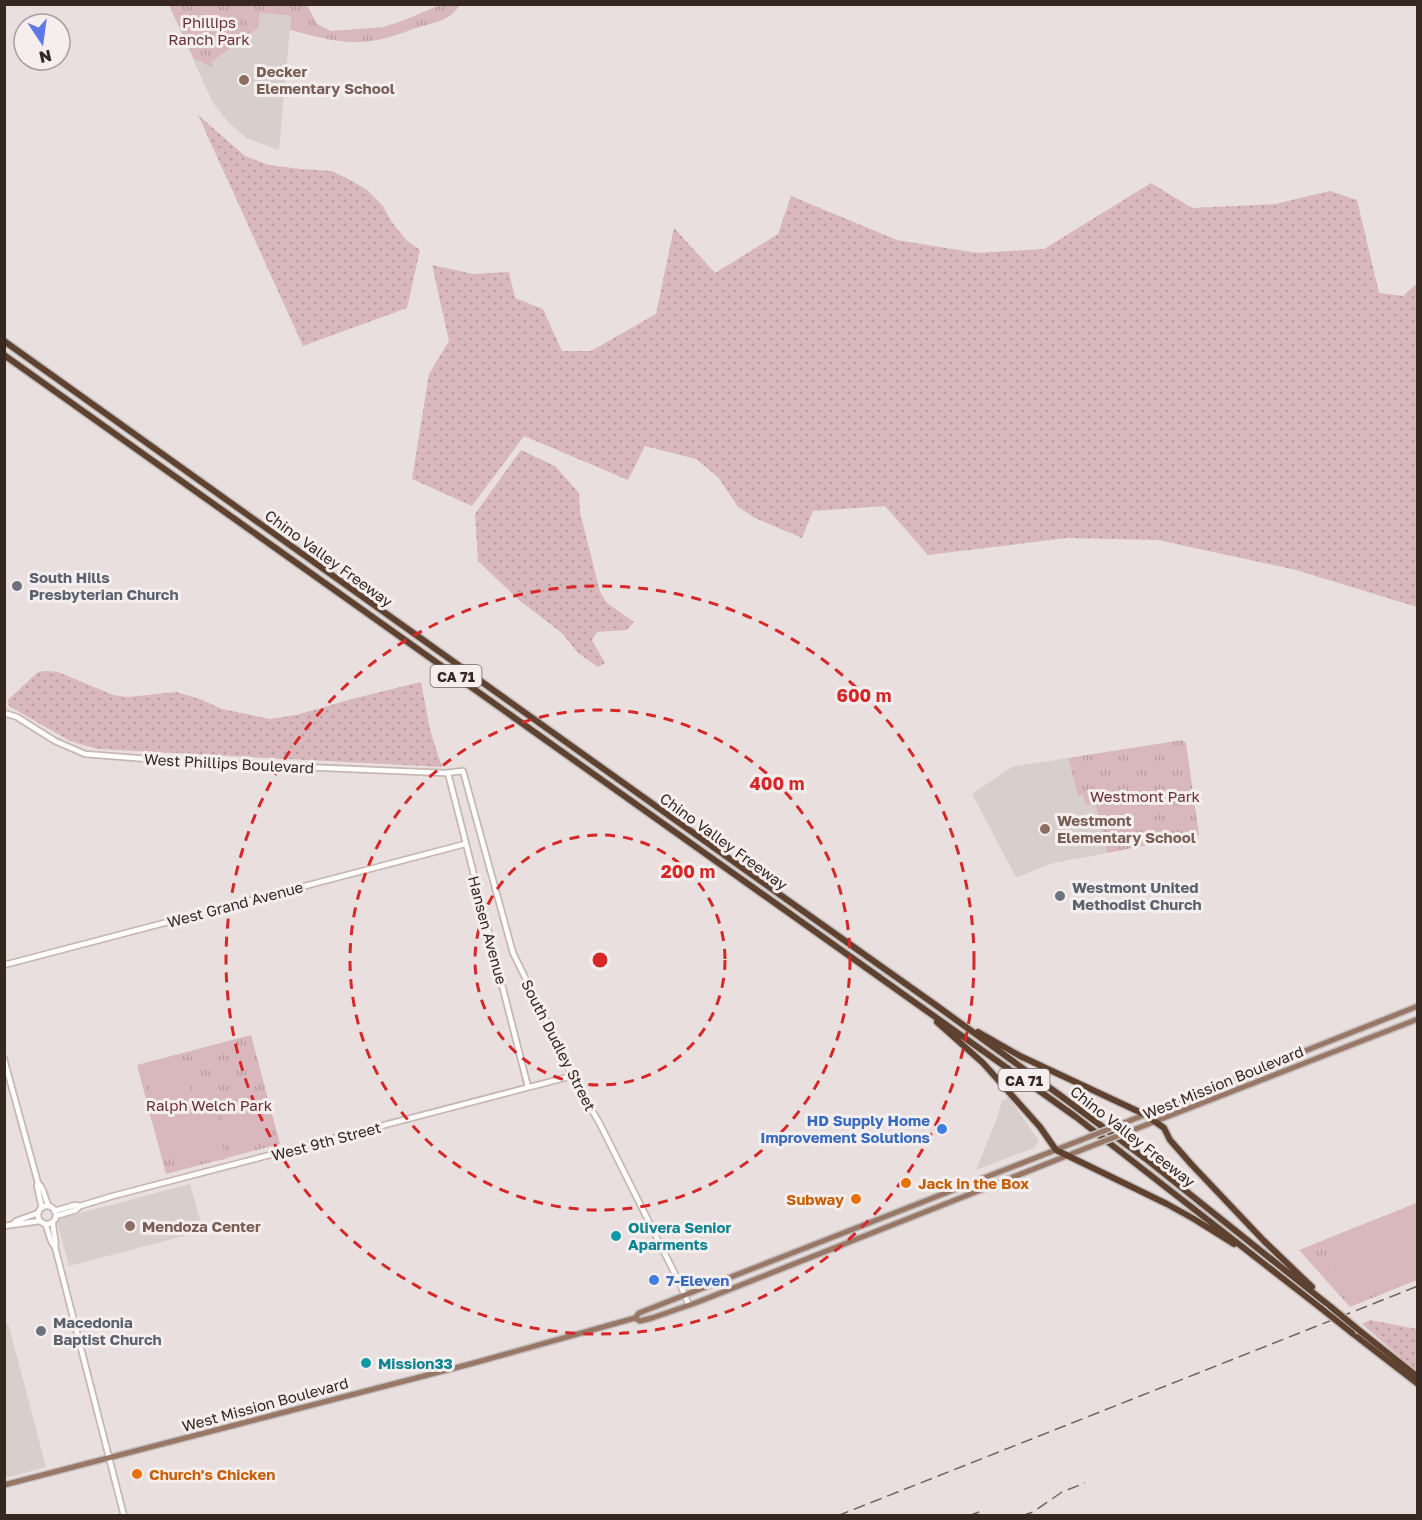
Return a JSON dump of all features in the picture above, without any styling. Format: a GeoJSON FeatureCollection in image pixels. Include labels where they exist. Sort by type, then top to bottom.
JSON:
{"type":"FeatureCollection","features":[{"type":"Feature","properties":{"kind":"highway","name":"Chino Valley Freeway"},"geometry":{"type":"LineString","coordinates":[[4,341],[937,1006],[1146,1159],[1331,1307],[1418,1384]]}},
{"type":"Feature","properties":{"kind":"highway","name":"Chino Valley Freeway"},"geometry":{"type":"LineString","coordinates":[[4,355],[1076,1117],[1352,1333],[1408,1373],[1418,1377]]}},
{"type":"Feature","properties":{"kind":"highway"},"geometry":{"type":"LineString","coordinates":[[907,997],[983,1063],[1040,1127],[1056,1150],[1167,1204],[1249,1253]]}},
{"type":"Feature","properties":{"kind":"highway"},"geometry":{"type":"LineString","coordinates":[[937,1006],[1020,1056],[1156,1121],[1192,1165],[1264,1241],[1316,1291],[1324,1302]]}},
{"type":"Feature","properties":{"kind":"main road","name":"West Mission Boulevard"},"geometry":{"type":"LineString","coordinates":[[4,1485],[482,1361],[635,1318],[639,1313],[1124,1124],[1418,1006]]}},
{"type":"Feature","properties":{"kind":"main road","name":"West Mission Boulevard"},"geometry":{"type":"LineString","coordinates":[[635,1318],[640,1321],[689,1305],[1418,1019]]}},
{"type":"Feature","properties":{"kind":"street","name":"West Phillips Boulevard"},"geometry":{"type":"LineString","coordinates":[[4,713],[17,717],[55,741],[85,754],[186,762],[448,773],[463,771]]}},
{"type":"Feature","properties":{"kind":"street","name":"South Dudley Street"},"geometry":{"type":"LineString","coordinates":[[463,771],[513,953],[572,1076],[600,1124],[689,1305]]}},
{"type":"Feature","properties":{"kind":"street","name":"Hansen Avenue"},"geometry":{"type":"LineString","coordinates":[[448,773],[528,1087]]}},
{"type":"Feature","properties":{"kind":"street","name":"West Grand Avenue"},"geometry":{"type":"LineString","coordinates":[[4,965],[465,844]]}},
{"type":"Feature","properties":{"kind":"street"},"geometry":{"type":"LineString","coordinates":[[4,1059],[38,1183],[40,1211],[51,1243],[55,1247]]}},
{"type":"Feature","properties":{"kind":"street","name":"West 9th Street"},"geometry":{"type":"LineString","coordinates":[[53,1214],[75,1205],[80,1206],[572,1076]]}},
{"type":"Feature","properties":{"kind":"street"},"geometry":{"type":"LineString","coordinates":[[38,1183],[42,1185],[46,1201],[53,1214],[55,1247],[124,1515]]}},
{"type":"Feature","properties":{"kind":"street"},"geometry":{"type":"LineString","coordinates":[[13,1224],[40,1211],[53,1214]]}},
{"type":"Feature","properties":{"kind":"street"},"geometry":{"type":"LineString","coordinates":[[4,1226],[31,1221],[43,1222],[53,1214]]}},
{"type":"Feature","properties":{"kind":"shaded area","name":"Decker Elementary School"},"geometry":{"type":"Polygon","coordinates":[[[259,13],[291,16],[279,150],[248,139],[229,123],[213,103],[194,60],[211,67],[214,60],[232,48],[259,13]]]}},
{"type":"Feature","properties":{"kind":"shaded area","name":"Westmont Elementary School"},"geometry":{"type":"Polygon","coordinates":[[[1068,758],[1078,796],[1083,795],[1095,803],[1107,853],[1054,863],[1016,877],[972,794],[1012,767],[1068,758]]]}},
{"type":"Feature","properties":{"kind":"shaded area"},"geometry":{"type":"Polygon","coordinates":[[[1009,1098],[1039,1141],[1034,1148],[976,1170],[1002,1100],[1009,1098]]]}},
{"type":"Feature","properties":{"kind":"shaded area","name":"Mendoza Center"},"geometry":{"type":"Polygon","coordinates":[[[190,1184],[203,1231],[69,1266],[58,1219],[190,1184]]]}},
{"type":"Feature","properties":{"kind":"shaded area"},"geometry":{"type":"Polygon","coordinates":[[[8,1323],[46,1467],[5,1478],[4,1324],[8,1323]]]}},
{"type":"Feature","properties":{"kind":"green space","name":"Phillips Ranch Park"},"geometry":{"type":"Polygon","coordinates":[[[169,5],[307,5],[317,24],[331,31],[383,27],[440,5],[460,5],[451,15],[441,21],[387,38],[358,42],[332,40],[290,30],[291,16],[260,13],[258,28],[214,60],[213,67],[211,67],[194,60],[169,5]]]}},
{"type":"Feature","properties":{"kind":"green space"},"geometry":{"type":"Polygon","coordinates":[[[198,115],[245,156],[269,165],[332,171],[367,190],[383,206],[391,221],[407,241],[420,250],[407,308],[303,346],[198,115]]]}},
{"type":"Feature","properties":{"kind":"green space"},"geometry":{"type":"Polygon","coordinates":[[[1151,183],[1192,208],[1275,204],[1330,191],[1357,200],[1379,293],[1403,296],[1417,283],[1417,607],[1296,570],[1158,540],[1066,538],[928,555],[885,506],[813,511],[802,538],[755,518],[738,507],[718,477],[696,459],[645,446],[628,480],[524,436],[472,506],[412,479],[429,374],[449,341],[432,265],[473,274],[509,272],[515,298],[543,309],[562,351],[591,351],[656,314],[674,228],[715,273],[778,234],[791,196],[897,240],[977,253],[1044,249],[1151,183]]]}},
{"type":"Feature","properties":{"kind":"green space"},"geometry":{"type":"Polygon","coordinates":[[[521,450],[555,466],[579,493],[580,512],[600,592],[607,603],[634,622],[627,630],[597,632],[592,640],[605,663],[598,667],[578,653],[562,633],[520,601],[478,561],[475,514],[521,450]]]}},
{"type":"Feature","properties":{"kind":"green space"},"geometry":{"type":"Polygon","coordinates":[[[38,672],[58,672],[113,695],[128,697],[176,692],[222,709],[270,719],[296,715],[421,682],[430,730],[442,767],[97,749],[70,741],[9,706],[8,700],[38,672]]]}},
{"type":"Feature","properties":{"kind":"green space","name":"Westmont Park"},"geometry":{"type":"Polygon","coordinates":[[[1182,740],[1186,743],[1199,835],[1107,853],[1095,803],[1086,805],[1083,795],[1078,796],[1068,758],[1182,740]]]}},
{"type":"Feature","properties":{"kind":"green space","name":"Ralph Welch Park"},"geometry":{"type":"Polygon","coordinates":[[[251,1035],[280,1144],[166,1174],[137,1065],[251,1035]]]}},
{"type":"Feature","properties":{"kind":"green space"},"geometry":{"type":"Polygon","coordinates":[[[182,1056],[191,1090],[190,1096],[185,1100],[151,1110],[149,1091],[153,1076],[164,1063],[182,1056]]]}},
{"type":"Feature","properties":{"kind":"green space"},"geometry":{"type":"Polygon","coordinates":[[[261,1095],[264,1113],[259,1130],[247,1142],[230,1149],[221,1109],[226,1104],[261,1095]]]}},
{"type":"Feature","properties":{"kind":"green space"},"geometry":{"type":"Polygon","coordinates":[[[207,1099],[212,1102],[226,1159],[199,1161],[187,1159],[170,1149],[162,1140],[150,1115],[207,1099]]]}},
{"type":"Feature","properties":{"kind":"green space"},"geometry":{"type":"Polygon","coordinates":[[[1417,1203],[1417,1280],[1350,1307],[1299,1250],[1417,1203]]]}},
{"type":"Feature","properties":{"kind":"green space"},"geometry":{"type":"Polygon","coordinates":[[[1417,1203],[1417,1277],[1351,1303],[1324,1240],[1417,1203]]]}},
{"type":"Feature","properties":{"kind":"green space"},"geometry":{"type":"Polygon","coordinates":[[[1370,1320],[1417,1329],[1417,1372],[1362,1324],[1370,1320]]]}},
{"type":"Feature","properties":{"kind":"railway"},"geometry":{"type":"LineString","coordinates":[[837,1516],[1418,1286]]}},
{"type":"Feature","properties":{"kind":"railway"},"geometry":{"type":"LineString","coordinates":[[1021,1516],[1033,1512],[1062,1492],[1085,1483]]}},
{"type":"Feature","properties":{"kind":"railway"},"geometry":{"type":"LineString","coordinates":[[968,1516],[985,1510]]}},
{"type":"Feature","properties":{"kind":"place","name":"Decker Elementary School"},"geometry":{"type":"Point","coordinates":[244,80]}},
{"type":"Feature","properties":{"kind":"place","name":"South Hills Presbyterian Church"},"geometry":{"type":"Point","coordinates":[17,586]}},
{"type":"Feature","properties":{"kind":"place","name":"Westmont Elementary School"},"geometry":{"type":"Point","coordinates":[1045,829]}},
{"type":"Feature","properties":{"kind":"place","name":"Westmont United Methodist Church"},"geometry":{"type":"Point","coordinates":[1060,896]}},
{"type":"Feature","properties":{"kind":"place","name":"HD Supply Home Improvement Solutions"},"geometry":{"type":"Point","coordinates":[942,1129]}},
{"type":"Feature","properties":{"kind":"place","name":"Jack in the Box"},"geometry":{"type":"Point","coordinates":[906,1183]}},
{"type":"Feature","properties":{"kind":"place","name":"Subway"},"geometry":{"type":"Point","coordinates":[856,1199]}},
{"type":"Feature","properties":{"kind":"place","name":"Mendoza Center"},"geometry":{"type":"Point","coordinates":[130,1226]}},
{"type":"Feature","properties":{"kind":"place","name":"Olivera Senior Aparments"},"geometry":{"type":"Point","coordinates":[616,1236]}},
{"type":"Feature","properties":{"kind":"place","name":"7-Eleven"},"geometry":{"type":"Point","coordinates":[654,1280]}},
{"type":"Feature","properties":{"kind":"place","name":"Macedonia Baptist Church"},"geometry":{"type":"Point","coordinates":[41,1331]}},
{"type":"Feature","properties":{"kind":"place","name":"Mission33"},"geometry":{"type":"Point","coordinates":[366,1363]}},
{"type":"Feature","properties":{"kind":"place","name":"Church's Chicken"},"geometry":{"type":"Point","coordinates":[137,1474]}}]}
